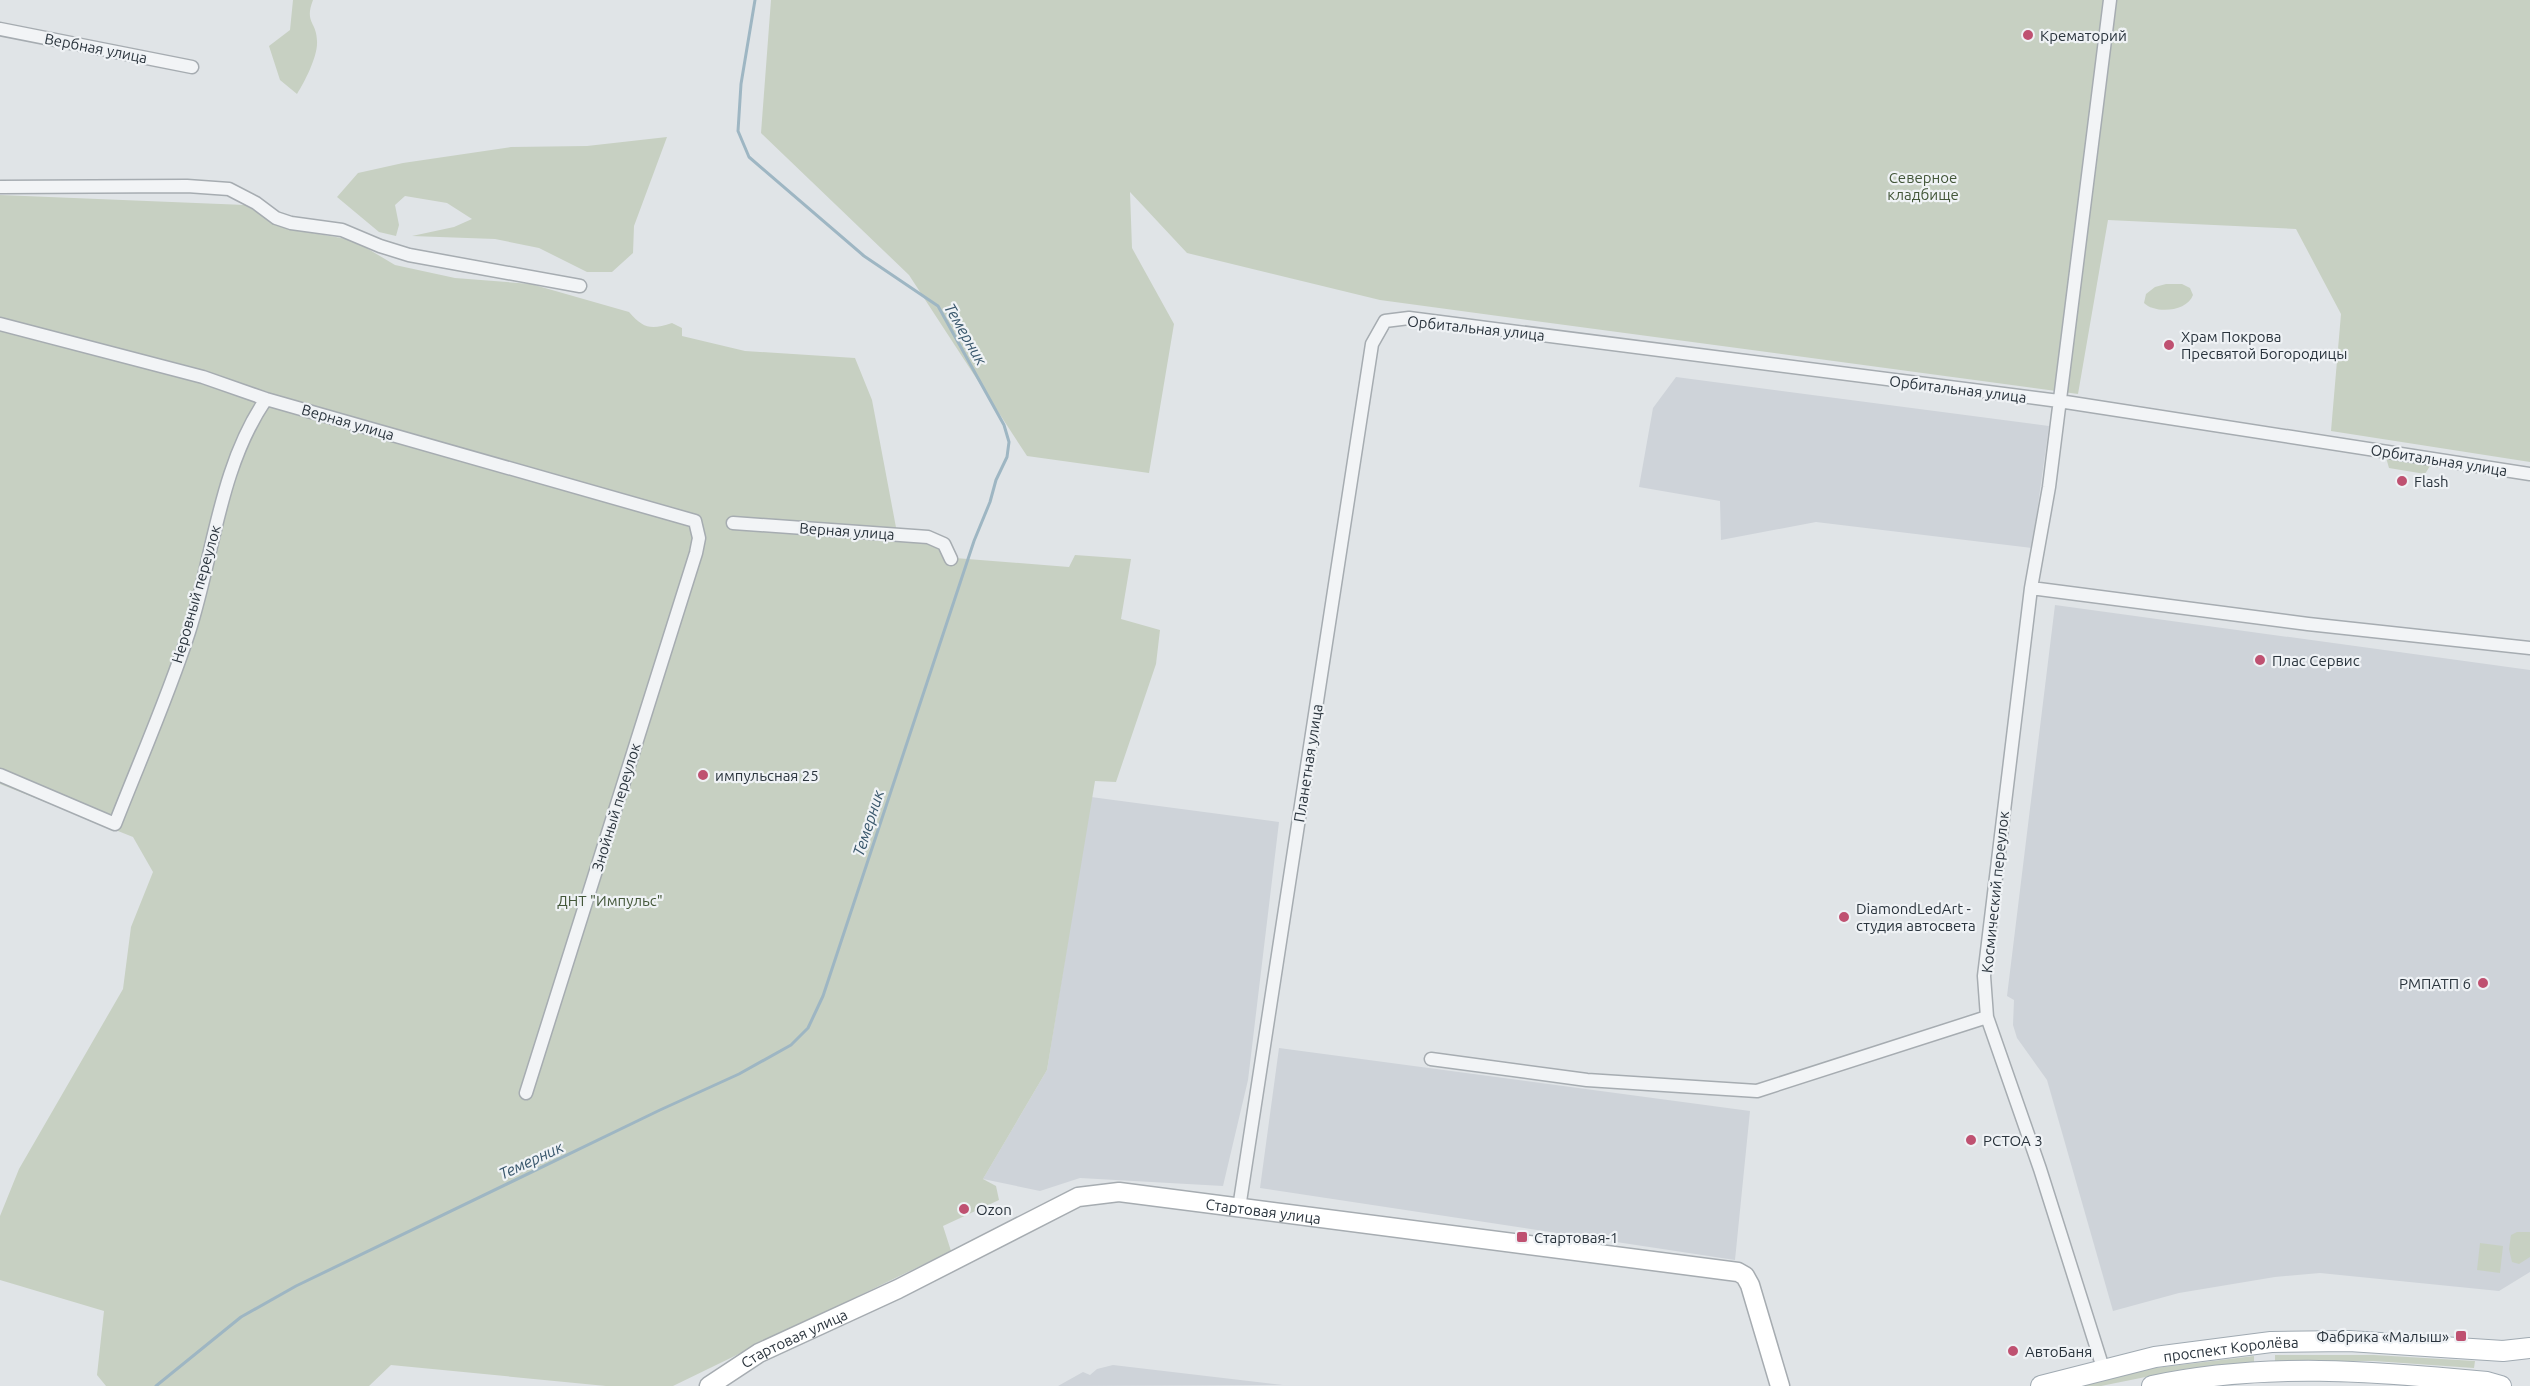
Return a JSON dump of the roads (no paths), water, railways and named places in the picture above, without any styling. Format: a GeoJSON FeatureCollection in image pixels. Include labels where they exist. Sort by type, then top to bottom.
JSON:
{"type":"FeatureCollection","features":[{"type":"Feature","properties":{"kind":"main road","name":"проспект Королёва"},"geometry":{"type":"LineString","coordinates":[[2041,1386],[2103,1368],[2193,1350],[2263,1343],[2349,1341],[2503,1351],[2530,1348]]}},
{"type":"Feature","properties":{"kind":"main road"},"geometry":{"type":"LineString","coordinates":[[2263,1343],[2266,1358],[2264,1371]]}},
{"type":"Feature","properties":{"kind":"main road","name":"проспект Королёва"},"geometry":{"type":"LineString","coordinates":[[2152,1386],[2264,1371],[2308,1370],[2385,1372],[2487,1382],[2501,1386]]}},
{"type":"Feature","properties":{"kind":"street","name":"Космический переулок"},"geometry":{"type":"LineString","coordinates":[[2103,1368],[2040,1168],[1987,1017],[1986,966],[2031,588],[2049,487],[2110,0]]}},
{"type":"Feature","properties":{"kind":"street","name":"Вербная улица"},"geometry":{"type":"LineString","coordinates":[[0,28],[192,67]]}},
{"type":"Feature","properties":{"kind":"street"},"geometry":{"type":"LineString","coordinates":[[0,187],[187,186],[229,189],[256,202],[276,218],[291,223],[342,230],[409,255],[579,286]]}},
{"type":"Feature","properties":{"kind":"street","name":"Орбитальная улица"},"geometry":{"type":"LineString","coordinates":[[1385,321],[1409,318],[2059,401],[2526,473]]}},
{"type":"Feature","properties":{"kind":"street","name":"Планетная улица"},"geometry":{"type":"LineString","coordinates":[[1239,1208],[1372,344],[1385,321]]}},
{"type":"Feature","properties":{"kind":"street","name":"Верная улица"},"geometry":{"type":"LineString","coordinates":[[0,324],[203,377],[266,399],[695,521]]}},
{"type":"Feature","properties":{"kind":"street","name":"Неровный переулок"},"geometry":{"type":"LineString","coordinates":[[0,776],[115,824],[190,630],[224,490],[241,447],[266,399]]}},
{"type":"Feature","properties":{"kind":"street","name":"Знойный переулок"},"geometry":{"type":"LineString","coordinates":[[526,1093],[696,553],[699,538],[695,521]]}},
{"type":"Feature","properties":{"kind":"street","name":"Верная улица"},"geometry":{"type":"LineString","coordinates":[[733,524],[928,537],[944,544],[951,559]]}},
{"type":"Feature","properties":{"kind":"street"},"geometry":{"type":"LineString","coordinates":[[2031,588],[2308,624],[2530,648]]}},
{"type":"Feature","properties":{"kind":"street"},"geometry":{"type":"LineString","coordinates":[[1431,1059],[1587,1080],[1757,1091],[1987,1017]]}},
{"type":"Feature","properties":{"kind":"street","name":"Стартовая улица"},"geometry":{"type":"LineString","coordinates":[[709,1386],[759,1353],[898,1289],[1077,1197],[1119,1192],[1738,1272],[1745,1276],[1750,1286],[1780,1386]]}},
{"type":"Feature","properties":{"kind":"waterway","name":"Темерник"},"geometry":{"type":"LineString","coordinates":[[156,1386],[241,1317],[296,1286],[739,1074],[791,1045],[808,1028],[823,996],[974,541],[990,502],[996,480],[1007,457],[1009,442],[1004,425],[938,306],[864,256],[749,157],[738,131],[741,84],[755,0]]}},
{"type":"Feature","properties":{"kind":"place","name":"Крематорий"},"geometry":{"type":"Point","coordinates":[2028,35]}},
{"type":"Feature","properties":{"kind":"place","name":"Храм Покрова Пресвятой Богородицы"},"geometry":{"type":"Point","coordinates":[2169,345]}},
{"type":"Feature","properties":{"kind":"place","name":"Flash"},"geometry":{"type":"Point","coordinates":[2402,481]}},
{"type":"Feature","properties":{"kind":"place","name":"Плас Сервис"},"geometry":{"type":"Point","coordinates":[2260,660]}},
{"type":"Feature","properties":{"kind":"place","name":"импульсная 25"},"geometry":{"type":"Point","coordinates":[703,775]}},
{"type":"Feature","properties":{"kind":"place","name":"DiamondLedArt - студия автосвета"},"geometry":{"type":"Point","coordinates":[1844,917]}},
{"type":"Feature","properties":{"kind":"place","name":"РМПАТП 6"},"geometry":{"type":"Point","coordinates":[2483,983]}},
{"type":"Feature","properties":{"kind":"place","name":"РСТОА 3"},"geometry":{"type":"Point","coordinates":[1971,1140]}},
{"type":"Feature","properties":{"kind":"place","name":"Ozon"},"geometry":{"type":"Point","coordinates":[964,1209]}},
{"type":"Feature","properties":{"kind":"place","name":"Стартовая-1"},"geometry":{"type":"Point","coordinates":[1522,1237]}},
{"type":"Feature","properties":{"kind":"place","name":"Фабрика «Малыш»"},"geometry":{"type":"Point","coordinates":[2461,1336]}},
{"type":"Feature","properties":{"kind":"place","name":"АвтоБаня"},"geometry":{"type":"Point","coordinates":[2013,1351]}},
{"type":"Feature","properties":{"kind":"park label","name":"Северное кладбище"},"geometry":{"type":"Point","coordinates":[1923,186]}},
{"type":"Feature","properties":{"kind":"park label","name":"ДНТ \"Импульс\""},"geometry":{"type":"Point","coordinates":[610,900]}}]}
